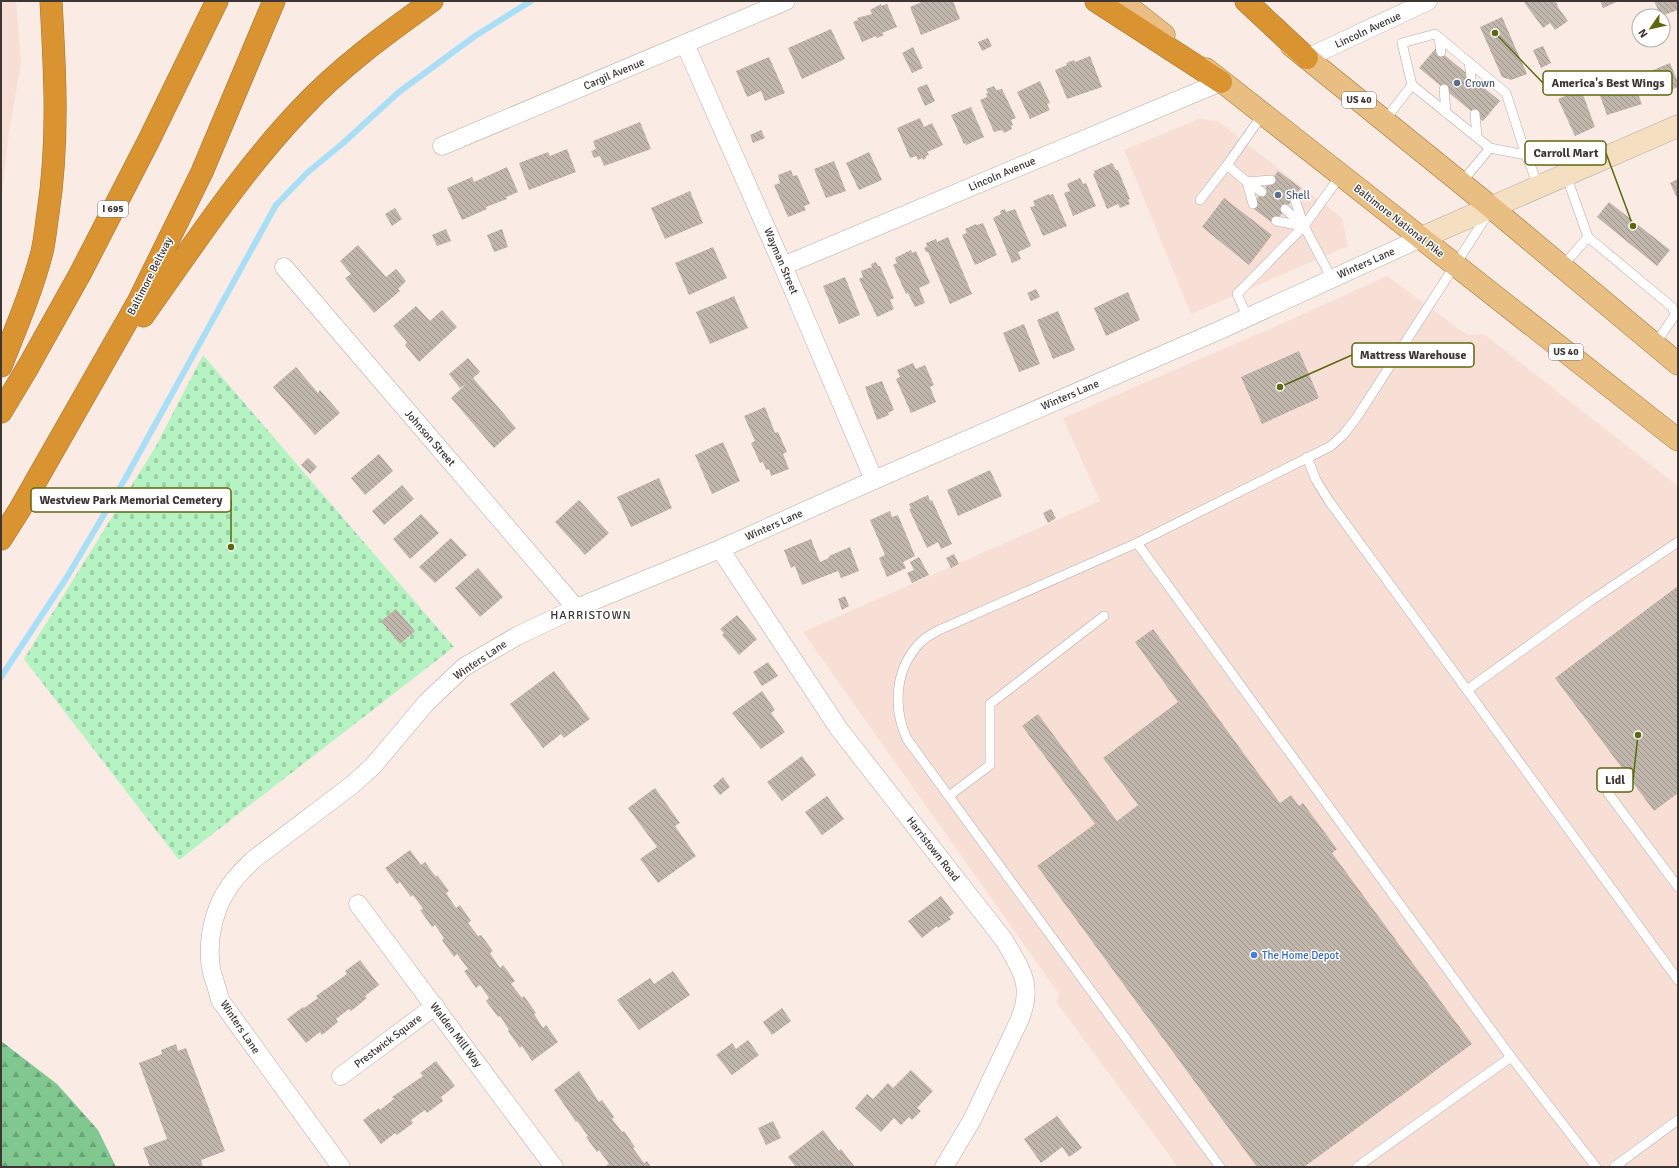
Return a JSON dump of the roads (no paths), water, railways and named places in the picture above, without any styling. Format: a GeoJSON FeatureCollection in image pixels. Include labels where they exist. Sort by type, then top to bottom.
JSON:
{"type":"FeatureCollection","features":[{"type":"Feature","properties":{"kind":"highway"},"geometry":{"type":"LineString","coordinates":[[1,366],[29,296],[42,250],[52,184],[56,125],[51,1]]}},
{"type":"Feature","properties":{"kind":"highway","name":"I 695"},"geometry":{"type":"LineString","coordinates":[[1,412],[80,274],[148,142],[217,1]]}},
{"type":"Feature","properties":{"kind":"highway","name":"Baltimore Beltway"},"geometry":{"type":"LineString","coordinates":[[1,539],[83,400],[138,302],[202,172],[274,1]]}},
{"type":"Feature","properties":{"kind":"highway"},"geometry":{"type":"LineString","coordinates":[[83,400],[265,147],[302,107],[341,71],[387,33],[432,1]]}},
{"type":"Feature","properties":{"kind":"highway"},"geometry":{"type":"LineString","coordinates":[[1096,1],[1221,82]]}},
{"type":"Feature","properties":{"kind":"highway"},"geometry":{"type":"LineString","coordinates":[[1246,1],[1307,58]]}},
{"type":"Feature","properties":{"kind":"main road","name":"Baltimore National Pike"},"geometry":{"type":"LineString","coordinates":[[1121,1],[1221,82],[1678,440]]}},
{"type":"Feature","properties":{"kind":"main road","name":"US 40"},"geometry":{"type":"LineString","coordinates":[[1234,1],[1307,58],[1492,208],[1678,364]]}},
{"type":"Feature","properties":{"kind":"street","name":"Cargil Avenue"},"geometry":{"type":"LineString","coordinates":[[442,146],[786,1]]}},
{"type":"Feature","properties":{"kind":"street","name":"Lincoln Avenue"},"geometry":{"type":"LineString","coordinates":[[1307,58],[1428,1]]}},
{"type":"Feature","properties":{"kind":"street","name":"Wayman Street"},"geometry":{"type":"LineString","coordinates":[[686,44],[874,480]]}},
{"type":"Feature","properties":{"kind":"street","name":"Lincoln Avenue"},"geometry":{"type":"LineString","coordinates":[[783,266],[1221,82]]}},
{"type":"Feature","properties":{"kind":"street","name":"Winters Lane"},"geometry":{"type":"LineString","coordinates":[[341,1167],[220,1000],[212,972],[210,948],[212,930],[217,910],[226,890],[239,873],[253,860],[352,785],[373,766],[426,703],[464,668],[517,636],[576,608],[720,550],[874,480],[1248,318],[1421,238],[1539,188],[1678,126]]}},
{"type":"Feature","properties":{"kind":"street","name":"Johnson Street"},"geometry":{"type":"LineString","coordinates":[[284,267],[576,608]]}},
{"type":"Feature","properties":{"kind":"street","name":"Harristown Road"},"geometry":{"type":"LineString","coordinates":[[720,550],[839,729],[1004,940],[1025,979],[1025,1007],[1019,1021],[972,1120],[944,1167]]}},
{"type":"Feature","properties":{"kind":"street","name":"Walden Mill Way"},"geometry":{"type":"LineString","coordinates":[[358,904],[554,1167]]}},
{"type":"Feature","properties":{"kind":"street","name":"Prestwick Square"},"geometry":{"type":"LineString","coordinates":[[341,1076],[435,1006]]}},
{"type":"Feature","properties":{"kind":"lane"},"geometry":{"type":"LineString","coordinates":[[1526,155],[1490,148],[1412,85],[1402,43],[1435,34],[1506,93],[1526,155],[1539,188]]}},
{"type":"Feature","properties":{"kind":"lane"},"geometry":{"type":"LineString","coordinates":[[1439,38],[1441,52]]}},
{"type":"Feature","properties":{"kind":"lane"},"geometry":{"type":"LineString","coordinates":[[1469,62],[1471,77]]}},
{"type":"Feature","properties":{"kind":"lane"},"geometry":{"type":"LineString","coordinates":[[1384,121],[1412,85]]}},
{"type":"Feature","properties":{"kind":"lane"},"geometry":{"type":"LineString","coordinates":[[1444,89],[1446,113]]}},
{"type":"Feature","properties":{"kind":"lane"},"geometry":{"type":"LineString","coordinates":[[1200,200],[1263,114]]}},
{"type":"Feature","properties":{"kind":"lane"},"geometry":{"type":"LineString","coordinates":[[1475,114],[1477,137]]}},
{"type":"Feature","properties":{"kind":"lane"},"geometry":{"type":"LineString","coordinates":[[1461,183],[1490,148]]}},
{"type":"Feature","properties":{"kind":"lane"},"geometry":{"type":"LineString","coordinates":[[1227,165],[1247,182],[1262,192]]}},
{"type":"Feature","properties":{"kind":"lane"},"geometry":{"type":"LineString","coordinates":[[1248,318],[1237,294],[1304,226],[1341,175]]}},
{"type":"Feature","properties":{"kind":"lane"},"geometry":{"type":"LineString","coordinates":[[1566,175],[1588,237],[1672,307],[1675,315],[1655,344]]}},
{"type":"Feature","properties":{"kind":"lane"},"geometry":{"type":"LineString","coordinates":[[1247,182],[1271,180]]}},
{"type":"Feature","properties":{"kind":"lane"},"geometry":{"type":"LineString","coordinates":[[1247,182],[1253,204]]}},
{"type":"Feature","properties":{"kind":"lane"},"geometry":{"type":"LineString","coordinates":[[1294,197],[1304,226],[1332,279]]}},
{"type":"Feature","properties":{"kind":"lane"},"geometry":{"type":"LineString","coordinates":[[1220,1167],[907,739],[901,726],[897,692],[902,673],[911,654],[924,639],[939,630],[1137,543],[1331,446],[1344,434],[1357,417],[1492,208]]}},
{"type":"Feature","properties":{"kind":"lane"},"geometry":{"type":"LineString","coordinates":[[1285,209],[1304,226]]}},
{"type":"Feature","properties":{"kind":"lane"},"geometry":{"type":"LineString","coordinates":[[1276,221],[1304,226]]}},
{"type":"Feature","properties":{"kind":"lane"},"geometry":{"type":"LineString","coordinates":[[1562,267],[1588,237]]}},
{"type":"Feature","properties":{"kind":"lane"},"geometry":{"type":"LineString","coordinates":[[1307,457],[1316,480],[1329,501],[1678,980]]}},
{"type":"Feature","properties":{"kind":"lane"},"geometry":{"type":"LineString","coordinates":[[1467,690],[1589,602],[1678,542]]}},
{"type":"Feature","properties":{"kind":"lane"},"geometry":{"type":"LineString","coordinates":[[1137,543],[1511,1057],[1596,1167]]}},
{"type":"Feature","properties":{"kind":"lane"},"geometry":{"type":"LineString","coordinates":[[949,796],[990,765],[990,704],[1104,616]]}},
{"type":"Feature","properties":{"kind":"lane"},"geometry":{"type":"LineString","coordinates":[[1608,793],[1678,887]]}},
{"type":"Feature","properties":{"kind":"lane"},"geometry":{"type":"LineString","coordinates":[[1357,1167],[1511,1057]]}},
{"type":"Feature","properties":{"kind":"lane"},"geometry":{"type":"LineString","coordinates":[[1614,1167],[1678,1120]]}},
{"type":"Feature","properties":{"kind":"waterway"},"geometry":{"type":"LineString","coordinates":[[1,677],[67,577],[125,479],[276,205],[308,172],[342,144],[399,92],[475,36],[531,1]]}},
{"type":"Feature","properties":{"kind":"place","name":"America's Best Wings"},"geometry":{"type":"Point","coordinates":[1495,33]}},
{"type":"Feature","properties":{"kind":"place","name":"Crown"},"geometry":{"type":"Point","coordinates":[1457,83]}},
{"type":"Feature","properties":{"kind":"place","name":"Shell"},"geometry":{"type":"Point","coordinates":[1278,195]}},
{"type":"Feature","properties":{"kind":"place","name":"Carroll Mart"},"geometry":{"type":"Point","coordinates":[1633,226]}},
{"type":"Feature","properties":{"kind":"place","name":"Mattress Warehouse"},"geometry":{"type":"Point","coordinates":[1280,387]}},
{"type":"Feature","properties":{"kind":"place","name":"Westview Park Memorial Cemetery"},"geometry":{"type":"Point","coordinates":[231,547]}},
{"type":"Feature","properties":{"kind":"place","name":"Lidl"},"geometry":{"type":"Point","coordinates":[1638,735]}},
{"type":"Feature","properties":{"kind":"place","name":"The Home Depot"},"geometry":{"type":"Point","coordinates":[1254,955]}},
{"type":"Feature","properties":{"kind":"district","name":"HARRISTOWN"},"geometry":{"type":"Point","coordinates":[591,615]}}]}
